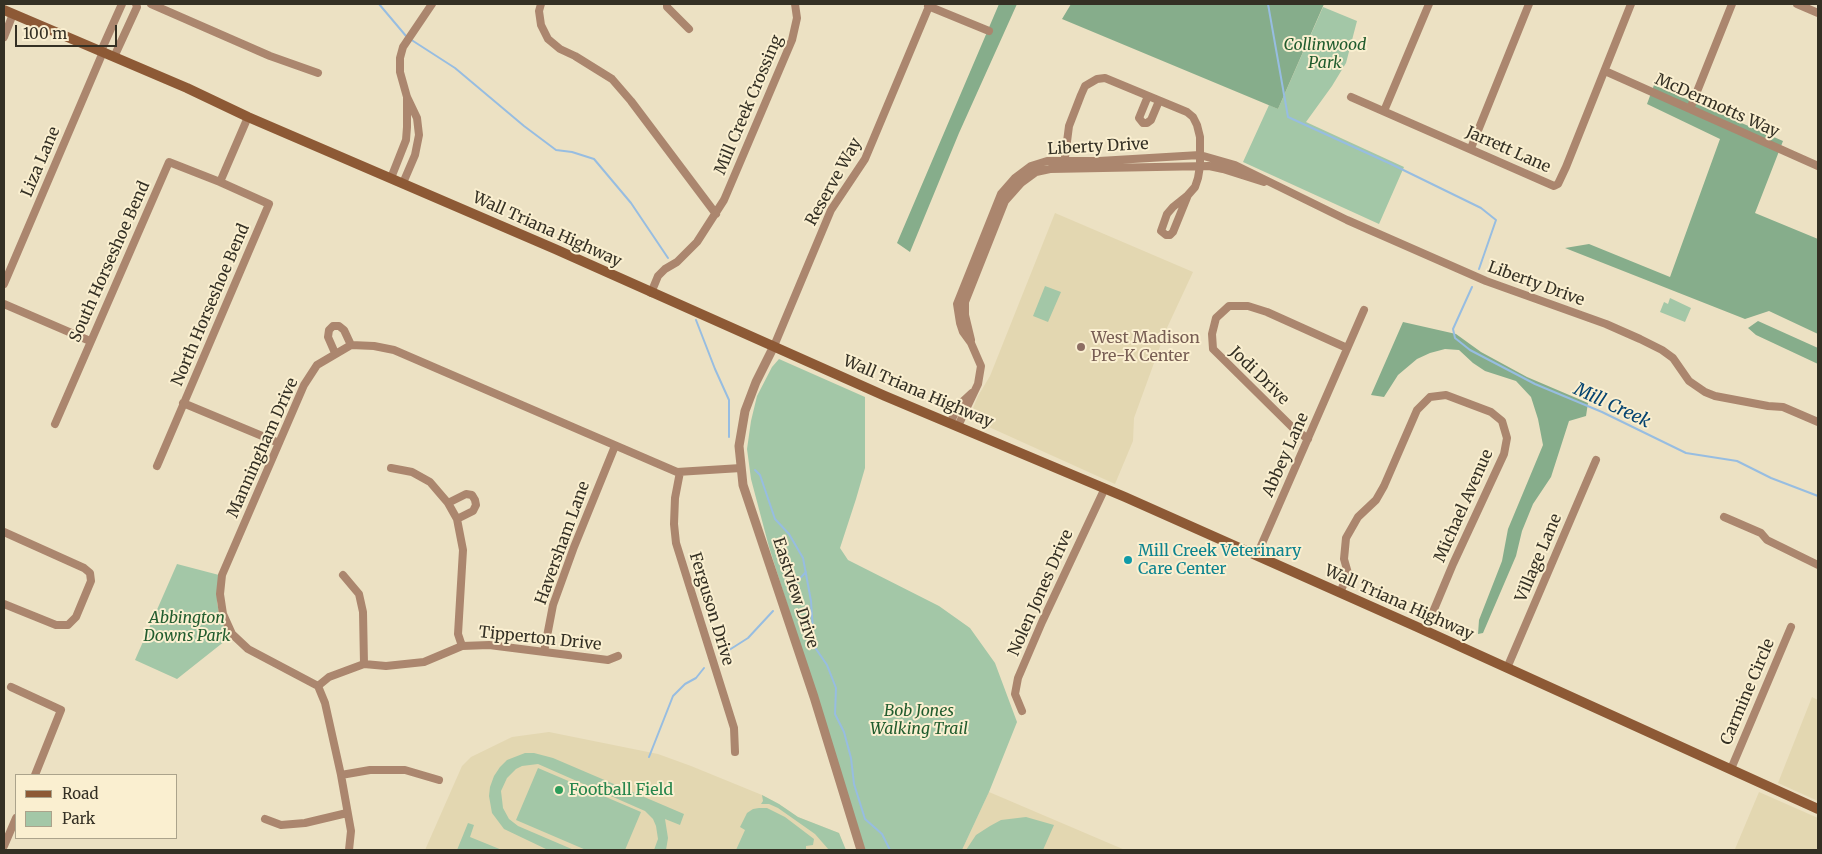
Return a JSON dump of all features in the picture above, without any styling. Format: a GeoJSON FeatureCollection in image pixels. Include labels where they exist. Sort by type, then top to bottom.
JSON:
{"type":"FeatureCollection","features":[{"type":"Feature","properties":{"kind":"main road","name":"Wall Triana Highway"},"geometry":{"type":"LineString","coordinates":[[8,12],[555,249],[885,396],[1105,488],[1818,809]]}},
{"type":"Feature","properties":{"kind":"street","name":"Liza Lane"},"geometry":{"type":"LineString","coordinates":[[4,284],[122,4]]}},
{"type":"Feature","properties":{"kind":"street"},"geometry":{"type":"LineString","coordinates":[[114,57],[137,7],[136,4]]}},
{"type":"Feature","properties":{"kind":"street"},"geometry":{"type":"LineString","coordinates":[[151,4],[270,56],[318,73]]}},
{"type":"Feature","properties":{"kind":"street"},"geometry":{"type":"LineString","coordinates":[[403,183],[415,155],[419,135],[417,118],[407,97],[400,72],[400,58],[403,47],[432,4]]}},
{"type":"Feature","properties":{"kind":"street","name":"Mill Creek Crossing"},"geometry":{"type":"LineString","coordinates":[[541,4],[539,11],[541,25],[548,39],[560,49],[575,56],[612,80],[631,101],[716,214]]}},
{"type":"Feature","properties":{"kind":"street"},"geometry":{"type":"LineString","coordinates":[[667,4],[667,7],[689,29]]}},
{"type":"Feature","properties":{"kind":"street","name":"Mill Creek Crossing"},"geometry":{"type":"LineString","coordinates":[[651,293],[658,276],[677,262],[697,242],[716,214],[744,156],[792,40],[797,18],[795,4]]}},
{"type":"Feature","properties":{"kind":"street"},"geometry":{"type":"LineString","coordinates":[[1384,111],[1429,4]]}},
{"type":"Feature","properties":{"kind":"street"},"geometry":{"type":"LineString","coordinates":[[1471,148],[1529,4]]}},
{"type":"Feature","properties":{"kind":"street","name":"Jarrett Lane"},"geometry":{"type":"LineString","coordinates":[[1350,97],[1471,148],[1554,186],[1558,184],[1631,4]]}},
{"type":"Feature","properties":{"kind":"street"},"geometry":{"type":"LineString","coordinates":[[1690,109],[1732,4]]}},
{"type":"Feature","properties":{"kind":"street"},"geometry":{"type":"LineString","coordinates":[[1797,4],[1818,13]]}},
{"type":"Feature","properties":{"kind":"street"},"geometry":{"type":"LineString","coordinates":[[929,5],[989,31]]}},
{"type":"Feature","properties":{"kind":"street","name":"Reserve Way"},"geometry":{"type":"LineString","coordinates":[[774,346],[831,210],[865,159],[929,5]]}},
{"type":"Feature","properties":{"kind":"street"},"geometry":{"type":"LineString","coordinates":[[4,37],[8,12]]}},
{"type":"Feature","properties":{"kind":"street","name":"McDermotts Way"},"geometry":{"type":"LineString","coordinates":[[1604,71],[1818,166]]}},
{"type":"Feature","properties":{"kind":"street"},"geometry":{"type":"LineString","coordinates":[[1064,165],[1069,126],[1086,86],[1097,79],[1105,78],[1187,112],[1192,117],[1197,125],[1200,138],[1198,178],[1195,187],[1167,214],[1162,231],[1166,235],[1170,235],[1173,232],[1188,195]]}},
{"type":"Feature","properties":{"kind":"street"},"geometry":{"type":"LineString","coordinates":[[1148,96],[1139,118],[1143,123],[1151,120],[1159,101]]}},
{"type":"Feature","properties":{"kind":"street"},"geometry":{"type":"LineString","coordinates":[[391,178],[406,140],[408,127],[407,97]]}},
{"type":"Feature","properties":{"kind":"street"},"geometry":{"type":"LineString","coordinates":[[220,182],[248,117]]}},
{"type":"Feature","properties":{"kind":"street","name":"Liberty Drive"},"geometry":{"type":"LineString","coordinates":[[1064,165],[1099,161],[1200,156],[1235,164],[1347,220],[1486,281],[1606,324],[1640,339],[1662,350],[1672,358],[1689,381],[1705,392],[1715,396],[1783,407],[1818,422]]}},
{"type":"Feature","properties":{"kind":"street","name":"Liberty Drive"},"geometry":{"type":"LineString","coordinates":[[954,424],[959,404],[973,392],[980,378],[982,366],[971,343],[963,332],[957,304],[1001,194],[1015,178],[1032,166],[1047,161],[1064,165],[1200,166],[1223,169],[1273,184]]}},
{"type":"Feature","properties":{"kind":"street","name":"South Horseshoe Bend"},"geometry":{"type":"LineString","coordinates":[[55,424],[169,162],[220,182]]}},
{"type":"Feature","properties":{"kind":"street","name":"North Horseshoe Bend"},"geometry":{"type":"LineString","coordinates":[[157,466],[270,204],[220,182]]}},
{"type":"Feature","properties":{"kind":"street"},"geometry":{"type":"LineString","coordinates":[[4,304],[90,341]]}},
{"type":"Feature","properties":{"kind":"street","name":"Jodi Drive"},"geometry":{"type":"LineString","coordinates":[[1308,439],[1292,427],[1213,350],[1212,334],[1216,318],[1229,306],[1248,306],[1267,312],[1347,348]]}},
{"type":"Feature","properties":{"kind":"street","name":"Abbey Lane"},"geometry":{"type":"LineString","coordinates":[[1256,555],[1364,310]]}},
{"type":"Feature","properties":{"kind":"street"},"geometry":{"type":"LineString","coordinates":[[335,353],[328,337],[329,330],[333,326],[339,326],[344,330],[351,344],[394,350],[660,465],[680,472],[741,468]]}},
{"type":"Feature","properties":{"kind":"street","name":"Manningham Drive"},"geometry":{"type":"LineString","coordinates":[[318,686],[248,649],[232,634],[223,614],[220,594],[222,575],[304,385],[317,365],[351,344]]}},
{"type":"Feature","properties":{"kind":"street","name":"Eastview Drive"},"geometry":{"type":"LineString","coordinates":[[774,346],[756,382],[745,411],[740,446],[743,485],[814,697],[861,850]]}},
{"type":"Feature","properties":{"kind":"street","name":"Michael Avenue"},"geometry":{"type":"LineString","coordinates":[[1340,593],[1348,573],[1344,559],[1346,538],[1358,517],[1376,500],[1380,493],[1417,410],[1430,397],[1446,395],[1491,412],[1502,421],[1507,438],[1504,454],[1453,564],[1425,631]]}},
{"type":"Feature","properties":{"kind":"street"},"geometry":{"type":"LineString","coordinates":[[184,403],[279,443]]}},
{"type":"Feature","properties":{"kind":"street","name":"Haversham Lane"},"geometry":{"type":"LineString","coordinates":[[544,652],[553,605],[615,446]]}},
{"type":"Feature","properties":{"kind":"street","name":"Village Lane"},"geometry":{"type":"LineString","coordinates":[[1507,668],[1596,460]]}},
{"type":"Feature","properties":{"kind":"street"},"geometry":{"type":"LineString","coordinates":[[391,468],[412,472],[430,482],[448,503],[457,519],[463,550],[458,634],[462,646]]}},
{"type":"Feature","properties":{"kind":"street","name":"Ferguson Drive"},"geometry":{"type":"LineString","coordinates":[[680,472],[674,515],[676,543],[734,728],[735,752]]}},
{"type":"Feature","properties":{"kind":"street","name":"Nolen Jones Drive"},"geometry":{"type":"LineString","coordinates":[[1022,711],[1015,694],[1018,678],[1105,488]]}},
{"type":"Feature","properties":{"kind":"street"},"geometry":{"type":"LineString","coordinates":[[448,503],[466,494],[472,495],[475,500],[476,504],[473,511],[457,519]]}},
{"type":"Feature","properties":{"kind":"street"},"geometry":{"type":"LineString","coordinates":[[1724,517],[1761,534],[1767,540],[1818,565]]}},
{"type":"Feature","properties":{"kind":"street"},"geometry":{"type":"LineString","coordinates":[[4,532],[84,568],[90,573],[91,581],[76,617],[68,625],[56,625],[4,604]]}},
{"type":"Feature","properties":{"kind":"street"},"geometry":{"type":"LineString","coordinates":[[343,574],[359,594],[363,612],[364,664]]}},
{"type":"Feature","properties":{"kind":"street","name":"Carmine Circle"},"geometry":{"type":"LineString","coordinates":[[1731,769],[1791,627]]}},
{"type":"Feature","properties":{"kind":"street","name":"Tipperton Drive"},"geometry":{"type":"LineString","coordinates":[[318,686],[329,677],[364,664],[393,666],[424,662],[462,646],[489,645],[608,660],[618,656]]}},
{"type":"Feature","properties":{"kind":"street"},"geometry":{"type":"LineString","coordinates":[[318,686],[325,703],[341,775],[351,831],[349,850]]}},
{"type":"Feature","properties":{"kind":"street"},"geometry":{"type":"LineString","coordinates":[[11,687],[61,710],[35,774]]}},
{"type":"Feature","properties":{"kind":"street"},"geometry":{"type":"LineString","coordinates":[[341,775],[386,769],[405,770],[439,780]]}},
{"type":"Feature","properties":{"kind":"street"},"geometry":{"type":"LineString","coordinates":[[265,819],[281,825],[305,823],[347,813]]}},
{"type":"Feature","properties":{"kind":"street"},"geometry":{"type":"LineString","coordinates":[[4,846],[15,820]]}},
{"type":"Feature","properties":{"kind":"shaded area","name":"West Madison Pre-K Center"},"geometry":{"type":"Polygon","coordinates":[[[1055,213],[1193,272],[1166,330],[1134,418],[1133,441],[1115,484],[969,418],[978,396],[990,376],[1055,213]]]}},
{"type":"Feature","properties":{"kind":"shaded area"},"geometry":{"type":"Polygon","coordinates":[[[1812,697],[1818,700],[1818,801],[1778,783],[1812,697]]]}},
{"type":"Feature","properties":{"kind":"shaded area"},"geometry":{"type":"Polygon","coordinates":[[[549,732],[658,754],[691,766],[762,795],[798,817],[839,833],[845,850],[425,850],[462,766],[471,757],[512,737],[549,732]]]}},
{"type":"Feature","properties":{"kind":"shaded area"},"geometry":{"type":"Polygon","coordinates":[[[989,792],[1125,850],[962,850],[989,792]]]}},
{"type":"Feature","properties":{"kind":"shaded area"},"geometry":{"type":"Polygon","coordinates":[[[1759,792],[1818,818],[1818,850],[1735,849],[1759,792]]]}},
{"type":"Feature","properties":{"kind":"green space"},"geometry":{"type":"Polygon","coordinates":[[[999,4],[1017,4],[959,133],[910,252],[897,243],[999,4]]]}},
{"type":"Feature","properties":{"kind":"green space"},"geometry":{"type":"Polygon","coordinates":[[[1071,4],[1324,4],[1278,109],[1062,19],[1071,4]]]}},
{"type":"Feature","properties":{"kind":"green space","name":"Collinwood Park"},"geometry":{"type":"Polygon","coordinates":[[[1323,7],[1357,21],[1346,63],[1306,122],[1404,167],[1379,224],[1243,162],[1269,105],[1278,109],[1323,7]]]}},
{"type":"Feature","properties":{"kind":"green space"},"geometry":{"type":"Polygon","coordinates":[[[1654,85],[1783,141],[1755,213],[1818,239],[1818,334],[1769,311],[1745,319],[1565,248],[1589,244],[1670,277],[1720,139],[1647,104],[1654,85]]]}},
{"type":"Feature","properties":{"kind":"green space"},"geometry":{"type":"Polygon","coordinates":[[[1045,286],[1061,292],[1048,322],[1033,316],[1045,286]]]}},
{"type":"Feature","properties":{"kind":"green space"},"geometry":{"type":"Polygon","coordinates":[[[1670,298],[1691,308],[1685,322],[1660,312],[1664,302],[1668,304],[1670,298]]]}},
{"type":"Feature","properties":{"kind":"green space"},"geometry":{"type":"Polygon","coordinates":[[[1758,321],[1818,348],[1818,364],[1756,335],[1748,328],[1758,321]]]}},
{"type":"Feature","properties":{"kind":"green space"},"geometry":{"type":"Polygon","coordinates":[[[1403,322],[1456,334],[1481,352],[1527,377],[1588,403],[1586,416],[1569,421],[1551,477],[1533,504],[1522,531],[1516,556],[1483,633],[1478,634],[1479,620],[1502,561],[1508,529],[1543,445],[1538,419],[1531,397],[1516,381],[1485,371],[1459,350],[1445,349],[1417,359],[1398,375],[1384,397],[1371,395],[1403,322]]]}},
{"type":"Feature","properties":{"kind":"green space","name":"Bob Jones Walking Trail"},"geometry":{"type":"Polygon","coordinates":[[[779,359],[865,397],[865,468],[840,548],[848,560],[939,606],[970,628],[995,663],[1017,722],[989,792],[962,850],[865,850],[769,547],[751,479],[747,449],[751,421],[757,396],[772,367],[779,359]]]}},
{"type":"Feature","properties":{"kind":"green space","name":"Abbington Downs Park"},"geometry":{"type":"Polygon","coordinates":[[[177,564],[219,575],[217,602],[220,618],[230,637],[177,679],[135,660],[177,564]]]}},
{"type":"Feature","properties":{"kind":"green space"},"geometry":{"type":"Polygon","coordinates":[[[525,753],[534,753],[553,758],[684,814],[680,825],[665,819],[668,838],[666,850],[654,850],[658,839],[656,826],[653,819],[645,811],[538,764],[522,766],[507,778],[501,791],[503,808],[509,819],[518,826],[574,850],[548,850],[504,829],[492,813],[489,796],[490,787],[494,776],[507,760],[525,753]]]}},
{"type":"Feature","properties":{"kind":"green space","name":"Football Field"},"geometry":{"type":"Polygon","coordinates":[[[538,768],[641,812],[625,850],[586,850],[516,820],[538,768]]]}},
{"type":"Feature","properties":{"kind":"green space"},"geometry":{"type":"Polygon","coordinates":[[[762,795],[798,817],[839,833],[846,850],[829,850],[815,834],[778,808],[769,804],[761,804],[763,801],[762,795]]]}},
{"type":"Feature","properties":{"kind":"green space"},"geometry":{"type":"Polygon","coordinates":[[[759,808],[767,808],[785,817],[814,839],[813,845],[806,846],[806,850],[736,850],[745,830],[740,827],[747,813],[759,808]]]}},
{"type":"Feature","properties":{"kind":"green space"},"geometry":{"type":"Polygon","coordinates":[[[1026,817],[1054,825],[1043,850],[966,850],[976,835],[990,826],[1001,820],[1026,817]]]}},
{"type":"Feature","properties":{"kind":"green space"},"geometry":{"type":"Polygon","coordinates":[[[468,823],[474,825],[470,837],[502,850],[457,850],[468,823]]]}},
{"type":"Feature","properties":{"kind":"waterway"},"geometry":{"type":"LineString","coordinates":[[379,4],[406,36]]}},
{"type":"Feature","properties":{"kind":"waterway","name":"Mill Creek"},"geometry":{"type":"LineString","coordinates":[[1268,4],[1288,117],[1481,208],[1496,220],[1479,269]]}},
{"type":"Feature","properties":{"kind":"waterway"},"geometry":{"type":"LineString","coordinates":[[410,39],[455,68],[524,126],[556,150],[572,152],[594,159],[631,203],[668,258]]}},
{"type":"Feature","properties":{"kind":"waterway","name":"Mill Creek"},"geometry":{"type":"LineString","coordinates":[[1472,287],[1453,329],[1455,338],[1470,350],[1535,384],[1602,412],[1686,453],[1737,461],[1771,478],[1818,496]]}},
{"type":"Feature","properties":{"kind":"waterway"},"geometry":{"type":"LineString","coordinates":[[696,320],[729,400],[729,437]]}},
{"type":"Feature","properties":{"kind":"waterway"},"geometry":{"type":"LineString","coordinates":[[755,470],[760,475],[775,519],[789,534],[803,558],[811,601],[814,646],[827,665],[836,688],[835,714],[844,732],[851,758],[854,784],[865,819],[882,834],[890,850]]}},
{"type":"Feature","properties":{"kind":"waterway"},"geometry":{"type":"LineString","coordinates":[[789,590],[806,572]]}},
{"type":"Feature","properties":{"kind":"waterway"},"geometry":{"type":"LineString","coordinates":[[726,652],[748,638],[773,611]]}},
{"type":"Feature","properties":{"kind":"waterway"},"geometry":{"type":"LineString","coordinates":[[649,757],[673,696],[685,684],[696,678],[704,668]]}},
{"type":"Feature","properties":{"kind":"place","name":"West Madison Pre-K Center"},"geometry":{"type":"Point","coordinates":[1081,347]}},
{"type":"Feature","properties":{"kind":"place","name":"Mill Creek Veterinary Care Center"},"geometry":{"type":"Point","coordinates":[1128,560]}},
{"type":"Feature","properties":{"kind":"place","name":"Football Field"},"geometry":{"type":"Point","coordinates":[559,790]}}]}
